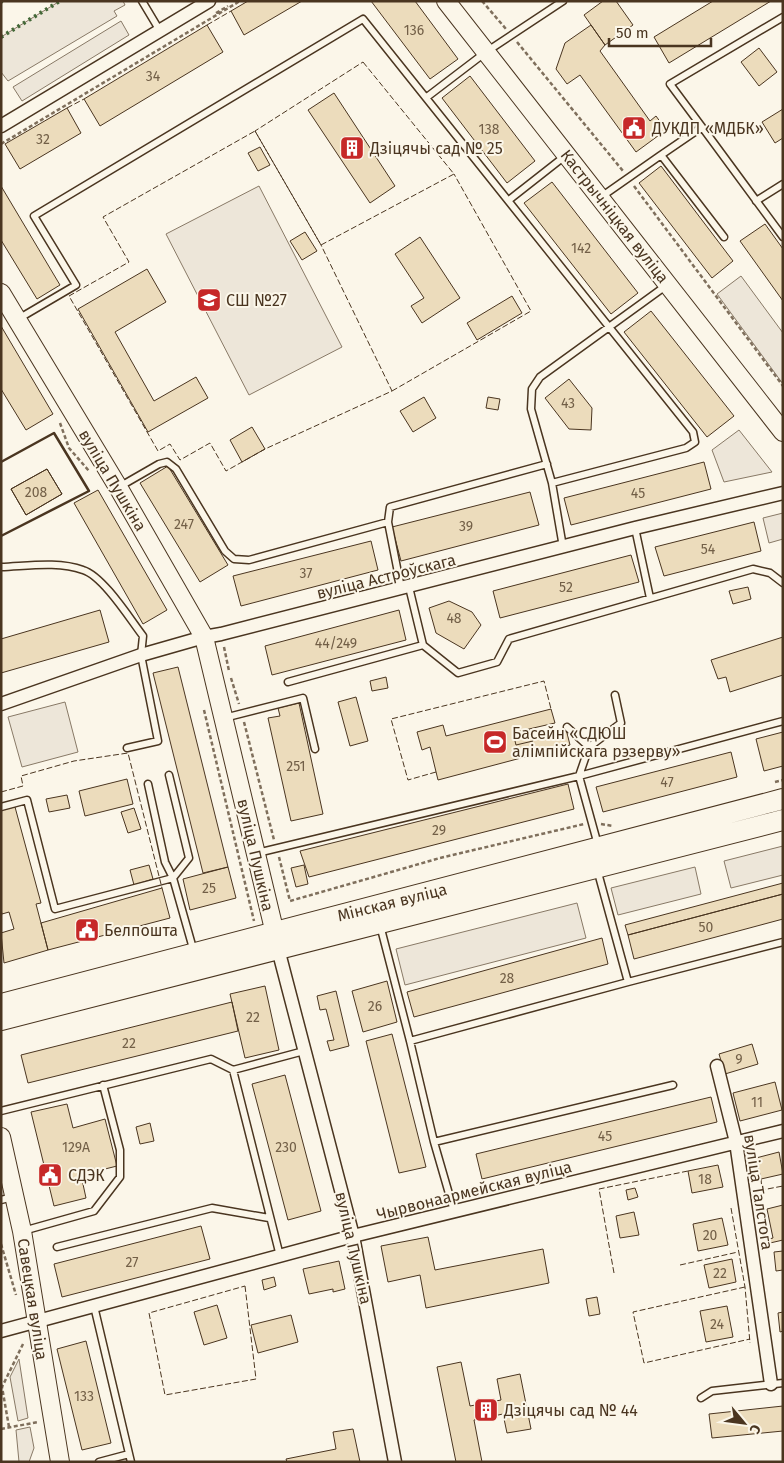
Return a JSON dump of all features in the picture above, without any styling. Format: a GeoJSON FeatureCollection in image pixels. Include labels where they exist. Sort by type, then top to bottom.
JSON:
{"type":"FeatureCollection","features":[{"type":"Feature","properties":{"kind":"main road","name":"Кастрычніцкая вуліца"},"geometry":{"type":"LineString","coordinates":[[446,1],[668,284],[780,421]]}},
{"type":"Feature","properties":{"kind":"main road","name":"вуліца Пушкіна"},"geometry":{"type":"LineString","coordinates":[[3,298],[118,488],[204,636],[276,940]]}},
{"type":"Feature","properties":{"kind":"main road","name":"Мінская вуліца"},"geometry":{"type":"LineString","coordinates":[[1,1004],[194,953],[380,923],[598,858],[783,799]]}},
{"type":"Feature","properties":{"kind":"main road","name":"Мінская вуліца"},"geometry":{"type":"LineString","coordinates":[[1,1020],[276,940],[598,858],[783,820]]}},
{"type":"Feature","properties":{"kind":"main road","name":"Савецкая вуліца"},"geometry":{"type":"LineString","coordinates":[[1,1137],[8,1198],[22,1232],[60,1462]]}},
{"type":"Feature","properties":{"kind":"street"},"geometry":{"type":"LineString","coordinates":[[1,126],[209,1]]}},
{"type":"Feature","properties":{"kind":"street","name":"вуліца Астроўскага"},"geometry":{"type":"LineString","coordinates":[[1,704],[141,655],[204,636],[222,634],[635,528],[783,493]]}},
{"type":"Feature","properties":{"kind":"street","name":"вуліца Пушкіна"},"geometry":{"type":"LineString","coordinates":[[276,940],[353,1236],[395,1462]]}},
{"type":"Feature","properties":{"kind":"street","name":"вуліца Талстога"},"geometry":{"type":"LineString","coordinates":[[717,1066],[736,1142],[777,1384]]}},
{"type":"Feature","properties":{"kind":"street","name":"Чырвонаармейская вуліца"},"geometry":{"type":"LineString","coordinates":[[1,1331],[353,1236],[783,1131]]}},
{"type":"Feature","properties":{"kind":"lane"},"geometry":{"type":"LineString","coordinates":[[142,1],[160,31]]}},
{"type":"Feature","properties":{"kind":"lane"},"geometry":{"type":"LineString","coordinates":[[427,97],[486,52],[563,1]]}},
{"type":"Feature","properties":{"kind":"lane"},"geometry":{"type":"LineString","coordinates":[[783,18],[670,84],[783,237]]}},
{"type":"Feature","properties":{"kind":"lane"},"geometry":{"type":"LineString","coordinates":[[17,320],[76,285],[34,216],[363,19],[693,432],[695,442],[686,448],[552,482]]}},
{"type":"Feature","properties":{"kind":"lane"},"geometry":{"type":"LineString","coordinates":[[600,198],[702,127]]}},
{"type":"Feature","properties":{"kind":"lane"},"geometry":{"type":"LineString","coordinates":[[509,200],[567,155]]}},
{"type":"Feature","properties":{"kind":"lane"},"geometry":{"type":"LineString","coordinates":[[661,155],[724,237]]}},
{"type":"Feature","properties":{"kind":"lane"},"geometry":{"type":"LineString","coordinates":[[756,201],[783,184]]}},
{"type":"Feature","properties":{"kind":"lane"},"geometry":{"type":"LineString","coordinates":[[562,547],[552,482],[531,409],[532,390],[540,377],[668,284]]}},
{"type":"Feature","properties":{"kind":"lane"},"geometry":{"type":"LineString","coordinates":[[118,488],[159,464],[167,462],[176,469],[225,551],[234,559],[249,560],[388,522]]}},
{"type":"Feature","properties":{"kind":"lane"},"geometry":{"type":"LineString","coordinates":[[547,464],[390,507],[388,522],[405,588],[423,645],[458,673],[497,662],[509,639],[753,569],[770,573],[783,583]]}},
{"type":"Feature","properties":{"kind":"lane"},"geometry":{"type":"LineString","coordinates":[[635,528],[650,598]]}},
{"type":"Feature","properties":{"kind":"lane"},"geometry":{"type":"LineString","coordinates":[[1,567],[63,565],[85,570],[112,594],[142,636],[141,655],[158,741],[127,748]]}},
{"type":"Feature","properties":{"kind":"lane"},"geometry":{"type":"LineString","coordinates":[[288,682],[423,645]]}},
{"type":"Feature","properties":{"kind":"lane"},"geometry":{"type":"LineString","coordinates":[[615,695],[621,723],[589,747],[579,776],[628,982]]}},
{"type":"Feature","properties":{"kind":"lane"},"geometry":{"type":"LineString","coordinates":[[223,718],[303,698],[315,749]]}},
{"type":"Feature","properties":{"kind":"lane"},"geometry":{"type":"LineString","coordinates":[[256,853],[579,776],[783,721]]}},
{"type":"Feature","properties":{"kind":"lane"},"geometry":{"type":"LineString","coordinates":[[567,727],[589,747]]}},
{"type":"Feature","properties":{"kind":"lane"},"geometry":{"type":"LineString","coordinates":[[1,806],[27,800],[55,910],[173,878],[189,858],[169,775]]}},
{"type":"Feature","properties":{"kind":"lane"},"geometry":{"type":"LineString","coordinates":[[148,784],[165,862],[173,878],[194,953]]}},
{"type":"Feature","properties":{"kind":"lane"},"geometry":{"type":"LineString","coordinates":[[380,923],[434,1142],[454,1211]]}},
{"type":"Feature","properties":{"kind":"lane"},"geometry":{"type":"LineString","coordinates":[[410,1041],[783,942]]}},
{"type":"Feature","properties":{"kind":"lane"},"geometry":{"type":"LineString","coordinates":[[1,1111],[211,1059],[233,1070],[304,1051]]}},
{"type":"Feature","properties":{"kind":"lane"},"geometry":{"type":"LineString","coordinates":[[233,1070],[280,1256]]}},
{"type":"Feature","properties":{"kind":"lane"},"geometry":{"type":"LineString","coordinates":[[22,1232],[94,1211],[120,1177],[120,1150],[104,1085]]}},
{"type":"Feature","properties":{"kind":"lane"},"geometry":{"type":"LineString","coordinates":[[434,1142],[673,1085]]}},
{"type":"Feature","properties":{"kind":"lane"},"geometry":{"type":"LineString","coordinates":[[57,1247],[212,1208],[269,1218]]}},
{"type":"Feature","properties":{"kind":"lane"},"geometry":{"type":"LineString","coordinates":[[94,1306],[131,1462]]}},
{"type":"Feature","properties":{"kind":"lane"},"geometry":{"type":"LineString","coordinates":[[701,1398],[712,1391],[777,1384]]}},
{"type":"Feature","properties":{"kind":"lane"},"geometry":{"type":"LineString","coordinates":[[98,1462],[129,1454]]}},
{"type":"Feature","properties":{"kind":"path"},"geometry":{"type":"LineString","coordinates":[[1,144],[240,1]]}},
{"type":"Feature","properties":{"kind":"path"},"geometry":{"type":"LineString","coordinates":[[482,1],[628,178],[783,386]]}},
{"type":"Feature","properties":{"kind":"path"},"geometry":{"type":"LineString","coordinates":[[9,1427],[2,1387],[26,1338]]}},
{"type":"Feature","properties":{"kind":"path"},"geometry":{"type":"LineString","coordinates":[[1,1429],[38,1422]]}},
{"type":"Feature","properties":{"kind":"shaded area"},"geometry":{"type":"Polygon","coordinates":[[[60,1],[123,1],[125,5],[114,11],[117,16],[8,81],[1,72],[1,37],[60,1]]]}},
{"type":"Feature","properties":{"kind":"shaded area"},"geometry":{"type":"Polygon","coordinates":[[[121,21],[129,35],[22,101],[13,87],[121,21]]]}},
{"type":"Feature","properties":{"kind":"shaded area"},"geometry":{"type":"Polygon","coordinates":[[[259,186],[342,347],[249,395],[166,234],[259,186]]]}},
{"type":"Feature","properties":{"kind":"shaded area"},"geometry":{"type":"Polygon","coordinates":[[[741,276],[783,333],[783,384],[717,294],[741,276]]]}},
{"type":"Feature","properties":{"kind":"shaded area"},"geometry":{"type":"Polygon","coordinates":[[[739,430],[772,472],[724,482],[712,450],[739,430]]]}},
{"type":"Feature","properties":{"kind":"shaded area"},"geometry":{"type":"Polygon","coordinates":[[[783,513],[783,539],[769,543],[763,518],[783,513]]]}},
{"type":"Feature","properties":{"kind":"shaded area"},"geometry":{"type":"Polygon","coordinates":[[[65,702],[78,752],[22,767],[8,717],[65,702]]]}},
{"type":"Feature","properties":{"kind":"shaded area"},"geometry":{"type":"Polygon","coordinates":[[[783,846],[783,875],[731,888],[724,861],[783,846]]]}},
{"type":"Feature","properties":{"kind":"shaded area"},"geometry":{"type":"Polygon","coordinates":[[[695,867],[701,894],[618,915],[611,888],[695,867]]]}},
{"type":"Feature","properties":{"kind":"shaded area"},"geometry":{"type":"Polygon","coordinates":[[[577,903],[586,938],[405,985],[396,949],[577,903]]]}},
{"type":"Feature","properties":{"kind":"shaded area"},"geometry":{"type":"Polygon","coordinates":[[[19,1359],[28,1418],[18,1421],[10,1377],[19,1359]]]}},
{"type":"Feature","properties":{"kind":"shaded area"},"geometry":{"type":"Polygon","coordinates":[[[30,1427],[34,1448],[29,1462],[19,1462],[16,1430],[30,1427]]]}},
{"type":"Feature","properties":{"kind":"building"},"geometry":{"type":"Polygon","coordinates":[[[248,1],[302,1],[244,35],[231,11],[248,1]]]}},
{"type":"Feature","properties":{"kind":"building"},"geometry":{"type":"Polygon","coordinates":[[[371,1],[415,1],[458,59],[430,79],[371,1]]]}},
{"type":"Feature","properties":{"kind":"building"},"geometry":{"type":"Polygon","coordinates":[[[603,1],[616,1],[633,25],[605,45],[584,15],[603,1]]]}},
{"type":"Feature","properties":{"kind":"building"},"geometry":{"type":"Polygon","coordinates":[[[713,1],[771,1],[669,63],[654,37],[713,1]]]}},
{"type":"Feature","properties":{"kind":"building"},"geometry":{"type":"Polygon","coordinates":[[[207,25],[223,52],[100,126],[84,99],[207,25]]]}},
{"type":"Feature","properties":{"kind":"building"},"geometry":{"type":"Polygon","coordinates":[[[591,25],[605,45],[600,51],[650,121],[656,116],[666,130],[636,152],[580,75],[567,84],[556,69],[565,43],[591,25]]]}},
{"type":"Feature","properties":{"kind":"building"},"geometry":{"type":"Polygon","coordinates":[[[759,48],[777,72],[759,86],[741,62],[759,48]]]}},
{"type":"Feature","properties":{"kind":"building"},"geometry":{"type":"Polygon","coordinates":[[[470,76],[535,161],[507,183],[442,98],[470,76]]]}},
{"type":"Feature","properties":{"kind":"building","name":"Дзіцячы сад № 25"},"geometry":{"type":"Polygon","coordinates":[[[334,93],[395,186],[370,203],[308,110],[334,93]]]}},
{"type":"Feature","properties":{"kind":"building"},"geometry":{"type":"Polygon","coordinates":[[[67,108],[81,133],[20,169],[5,144],[67,108]]]}},
{"type":"Feature","properties":{"kind":"building"},"geometry":{"type":"Polygon","coordinates":[[[783,109],[783,138],[775,143],[762,122],[783,109]]]}},
{"type":"Feature","properties":{"kind":"building"},"geometry":{"type":"Polygon","coordinates":[[[260,147],[270,165],[258,171],[248,153],[260,147]]]}},
{"type":"Feature","properties":{"kind":"building"},"geometry":{"type":"Polygon","coordinates":[[[661,166],[733,261],[712,278],[639,183],[661,166]]]}},
{"type":"Feature","properties":{"kind":"building"},"geometry":{"type":"Polygon","coordinates":[[[552,182],[638,293],[611,314],[524,203],[552,182]]]}},
{"type":"Feature","properties":{"kind":"building"},"geometry":{"type":"Polygon","coordinates":[[[1,186],[60,285],[37,299],[1,240],[1,186]]]}},
{"type":"Feature","properties":{"kind":"building"},"geometry":{"type":"Polygon","coordinates":[[[765,224],[783,249],[783,301],[740,241],[765,224]]]}},
{"type":"Feature","properties":{"kind":"building"},"geometry":{"type":"Polygon","coordinates":[[[305,232],[317,251],[302,260],[290,241],[305,232]]]}},
{"type":"Feature","properties":{"kind":"building"},"geometry":{"type":"Polygon","coordinates":[[[420,237],[460,298],[422,323],[411,306],[424,298],[395,254],[420,237]]]}},
{"type":"Feature","properties":{"kind":"building"},"geometry":{"type":"Polygon","coordinates":[[[147,269],[166,302],[115,332],[154,401],[196,377],[208,398],[148,432],[78,309],[147,269]]]}},
{"type":"Feature","properties":{"kind":"building"},"geometry":{"type":"Polygon","coordinates":[[[512,296],[522,313],[477,340],[467,323],[512,296]]]}},
{"type":"Feature","properties":{"kind":"building"},"geometry":{"type":"Polygon","coordinates":[[[651,311],[734,416],[707,437],[624,332],[651,311]]]}},
{"type":"Feature","properties":{"kind":"building"},"geometry":{"type":"Polygon","coordinates":[[[1,326],[53,414],[26,430],[1,389],[1,326]]]}},
{"type":"Feature","properties":{"kind":"building"},"geometry":{"type":"Polygon","coordinates":[[[569,379],[592,408],[591,430],[569,429],[545,398],[569,379]]]}},
{"type":"Feature","properties":{"kind":"building"},"geometry":{"type":"Polygon","coordinates":[[[424,397],[436,418],[413,432],[400,411],[424,397]]]}},
{"type":"Feature","properties":{"kind":"building"},"geometry":{"type":"Polygon","coordinates":[[[488,397],[500,399],[498,410],[486,408],[488,397]]]}},
{"type":"Feature","properties":{"kind":"building"},"geometry":{"type":"Polygon","coordinates":[[[252,427],[265,449],[242,462],[230,440],[252,427]]]}},
{"type":"Feature","properties":{"kind":"building"},"geometry":{"type":"Polygon","coordinates":[[[704,462],[711,489],[571,525],[564,498],[704,462]]]}},
{"type":"Feature","properties":{"kind":"building"},"geometry":{"type":"Polygon","coordinates":[[[168,466],[228,565],[200,582],[140,483],[168,466]]]}},
{"type":"Feature","properties":{"kind":"building"},"geometry":{"type":"Polygon","coordinates":[[[47,469],[62,494],[26,515],[11,489],[47,469]]]}},
{"type":"Feature","properties":{"kind":"building"},"geometry":{"type":"Polygon","coordinates":[[[47,469],[62,494],[26,515],[11,489],[47,469]]]}},
{"type":"Feature","properties":{"kind":"building"},"geometry":{"type":"Polygon","coordinates":[[[98,490],[167,610],[143,624],[74,503],[98,490]]]}},
{"type":"Feature","properties":{"kind":"building"},"geometry":{"type":"Polygon","coordinates":[[[530,492],[539,525],[401,561],[392,527],[530,492]]]}},
{"type":"Feature","properties":{"kind":"building"},"geometry":{"type":"Polygon","coordinates":[[[754,522],[761,551],[664,576],[655,547],[754,522]]]}},
{"type":"Feature","properties":{"kind":"building"},"geometry":{"type":"Polygon","coordinates":[[[371,541],[378,570],[241,606],[233,576],[371,541]]]}},
{"type":"Feature","properties":{"kind":"building"},"geometry":{"type":"Polygon","coordinates":[[[631,555],[639,582],[500,618],[493,591],[631,555]]]}},
{"type":"Feature","properties":{"kind":"building"},"geometry":{"type":"Polygon","coordinates":[[[748,587],[751,599],[733,604],[729,591],[748,587]]]}},
{"type":"Feature","properties":{"kind":"building"},"geometry":{"type":"Polygon","coordinates":[[[449,601],[472,612],[481,625],[464,649],[436,633],[429,608],[449,601]]]}},
{"type":"Feature","properties":{"kind":"building"},"geometry":{"type":"Polygon","coordinates":[[[100,610],[109,642],[1,673],[1,639],[100,610]]]}},
{"type":"Feature","properties":{"kind":"building"},"geometry":{"type":"Polygon","coordinates":[[[399,610],[406,640],[272,675],[265,646],[399,610]]]}},
{"type":"Feature","properties":{"kind":"building"},"geometry":{"type":"Polygon","coordinates":[[[783,637],[783,675],[730,692],[726,677],[718,679],[711,660],[783,637]]]}},
{"type":"Feature","properties":{"kind":"building"},"geometry":{"type":"Polygon","coordinates":[[[178,667],[228,867],[203,873],[153,673],[178,667]]]}},
{"type":"Feature","properties":{"kind":"building"},"geometry":{"type":"Polygon","coordinates":[[[386,677],[388,688],[372,691],[370,681],[386,677]]]}},
{"type":"Feature","properties":{"kind":"building"},"geometry":{"type":"Polygon","coordinates":[[[356,697],[368,741],[350,746],[338,702],[356,697]]]}},
{"type":"Feature","properties":{"kind":"building"},"geometry":{"type":"Polygon","coordinates":[[[299,703],[323,814],[291,821],[268,718],[280,716],[278,708],[299,703]]]}},
{"type":"Feature","properties":{"kind":"building","name":"Басейн «СДЮШ алімпійскага рэзерву»"},"geometry":{"type":"Polygon","coordinates":[[[551,709],[555,723],[529,729],[532,738],[566,729],[570,745],[438,780],[430,747],[422,750],[417,732],[443,725],[446,736],[551,709]]]}},
{"type":"Feature","properties":{"kind":"building"},"geometry":{"type":"Polygon","coordinates":[[[529,729],[533,741],[516,745],[513,733],[529,729]]]}},
{"type":"Feature","properties":{"kind":"building"},"geometry":{"type":"Polygon","coordinates":[[[783,732],[783,766],[764,771],[756,739],[783,732]]]}},
{"type":"Feature","properties":{"kind":"building"},"geometry":{"type":"Polygon","coordinates":[[[731,752],[737,777],[603,812],[596,787],[731,752]]]}},
{"type":"Feature","properties":{"kind":"building"},"geometry":{"type":"Polygon","coordinates":[[[127,779],[133,804],[85,816],[79,791],[127,779]]]}},
{"type":"Feature","properties":{"kind":"building"},"geometry":{"type":"Polygon","coordinates":[[[568,784],[574,809],[309,877],[300,851],[568,784]]]}},
{"type":"Feature","properties":{"kind":"building"},"geometry":{"type":"Polygon","coordinates":[[[67,795],[70,808],[49,812],[46,799],[67,795]]]}},
{"type":"Feature","properties":{"kind":"building"},"geometry":{"type":"Polygon","coordinates":[[[15,807],[41,903],[36,904],[48,950],[4,963],[1,933],[14,929],[9,912],[2,914],[1,910],[1,810],[15,807]]]}},
{"type":"Feature","properties":{"kind":"building"},"geometry":{"type":"Polygon","coordinates":[[[134,808],[141,829],[128,833],[121,812],[134,808]]]}},
{"type":"Feature","properties":{"kind":"building"},"geometry":{"type":"Polygon","coordinates":[[[149,865],[153,879],[134,885],[130,870],[149,865]]]}},
{"type":"Feature","properties":{"kind":"building"},"geometry":{"type":"Polygon","coordinates":[[[304,865],[308,884],[296,887],[291,868],[304,865]]]}},
{"type":"Feature","properties":{"kind":"building"},"geometry":{"type":"Polygon","coordinates":[[[228,867],[236,898],[190,910],[183,879],[228,867]]]}},
{"type":"Feature","properties":{"kind":"building"},"geometry":{"type":"Polygon","coordinates":[[[783,883],[783,894],[628,935],[625,925],[783,883]]]}},
{"type":"Feature","properties":{"kind":"building"},"geometry":{"type":"Polygon","coordinates":[[[162,888],[170,918],[48,950],[41,923],[162,888]]]}},
{"type":"Feature","properties":{"kind":"building"},"geometry":{"type":"Polygon","coordinates":[[[783,894],[783,919],[634,959],[628,935],[783,894]]]}},
{"type":"Feature","properties":{"kind":"building"},"geometry":{"type":"Polygon","coordinates":[[[602,938],[608,964],[414,1017],[407,992],[602,938]]]}},
{"type":"Feature","properties":{"kind":"building"},"geometry":{"type":"Polygon","coordinates":[[[387,981],[397,1022],[363,1032],[352,991],[387,981]]]}},
{"type":"Feature","properties":{"kind":"building"},"geometry":{"type":"Polygon","coordinates":[[[265,986],[279,1050],[245,1058],[230,994],[265,986]]]}},
{"type":"Feature","properties":{"kind":"building"},"geometry":{"type":"Polygon","coordinates":[[[336,991],[349,1046],[330,1051],[327,1041],[334,1040],[326,1009],[320,1010],[317,996],[336,991]]]}},
{"type":"Feature","properties":{"kind":"building"},"geometry":{"type":"Polygon","coordinates":[[[232,1002],[238,1031],[28,1083],[21,1055],[232,1002]]]}},
{"type":"Feature","properties":{"kind":"building"},"geometry":{"type":"Polygon","coordinates":[[[392,1034],[426,1167],[399,1173],[366,1041],[392,1034]]]}},
{"type":"Feature","properties":{"kind":"building"},"geometry":{"type":"Polygon","coordinates":[[[752,1044],[758,1064],[725,1074],[719,1054],[752,1044]]]}},
{"type":"Feature","properties":{"kind":"building"},"geometry":{"type":"Polygon","coordinates":[[[285,1075],[321,1211],[288,1220],[252,1084],[285,1075]]]}},
{"type":"Feature","properties":{"kind":"building"},"geometry":{"type":"Polygon","coordinates":[[[775,1082],[782,1110],[740,1121],[733,1093],[775,1082]]]}},
{"type":"Feature","properties":{"kind":"building"},"geometry":{"type":"Polygon","coordinates":[[[711,1097],[717,1122],[482,1179],[476,1154],[711,1097]]]}},
{"type":"Feature","properties":{"kind":"building"},"geometry":{"type":"Polygon","coordinates":[[[67,1104],[73,1128],[105,1119],[117,1166],[81,1175],[86,1198],[54,1206],[31,1112],[67,1104]]]}},
{"type":"Feature","properties":{"kind":"building"},"geometry":{"type":"Polygon","coordinates":[[[150,1123],[154,1141],[140,1144],[136,1127],[150,1123]]]}},
{"type":"Feature","properties":{"kind":"building"},"geometry":{"type":"Polygon","coordinates":[[[779,1152],[783,1174],[761,1179],[756,1158],[779,1152]]]}},
{"type":"Feature","properties":{"kind":"building"},"geometry":{"type":"Polygon","coordinates":[[[718,1165],[723,1187],[692,1193],[688,1171],[718,1165]]]}},
{"type":"Feature","properties":{"kind":"building"},"geometry":{"type":"Polygon","coordinates":[[[635,1188],[638,1197],[628,1200],[626,1190],[635,1188]]]}},
{"type":"Feature","properties":{"kind":"building"},"geometry":{"type":"Polygon","coordinates":[[[783,1205],[783,1240],[770,1243],[769,1239],[773,1238],[767,1209],[783,1205]]]}},
{"type":"Feature","properties":{"kind":"building"},"geometry":{"type":"Polygon","coordinates":[[[634,1212],[639,1235],[620,1238],[616,1216],[634,1212]]]}},
{"type":"Feature","properties":{"kind":"building"},"geometry":{"type":"Polygon","coordinates":[[[722,1218],[728,1245],[698,1251],[693,1224],[722,1218]]]}},
{"type":"Feature","properties":{"kind":"building"},"geometry":{"type":"Polygon","coordinates":[[[201,1226],[210,1259],[62,1297],[54,1264],[201,1226]]]}},
{"type":"Feature","properties":{"kind":"building"},"geometry":{"type":"Polygon","coordinates":[[[428,1237],[435,1270],[543,1249],[549,1283],[426,1308],[420,1275],[388,1282],[381,1246],[428,1237]]]}},
{"type":"Feature","properties":{"kind":"building"},"geometry":{"type":"Polygon","coordinates":[[[783,1251],[783,1270],[776,1271],[774,1252],[783,1251]]]}},
{"type":"Feature","properties":{"kind":"building"},"geometry":{"type":"Polygon","coordinates":[[[732,1259],[736,1282],[709,1288],[704,1265],[732,1259]]]}},
{"type":"Feature","properties":{"kind":"building"},"geometry":{"type":"Polygon","coordinates":[[[339,1261],[345,1289],[333,1292],[333,1289],[309,1294],[303,1269],[339,1261]]]}},
{"type":"Feature","properties":{"kind":"building"},"geometry":{"type":"Polygon","coordinates":[[[274,1277],[276,1286],[264,1290],[262,1280],[274,1277]]]}},
{"type":"Feature","properties":{"kind":"building"},"geometry":{"type":"Polygon","coordinates":[[[597,1297],[600,1314],[589,1316],[586,1299],[597,1297]]]}},
{"type":"Feature","properties":{"kind":"building"},"geometry":{"type":"Polygon","coordinates":[[[217,1305],[227,1338],[204,1345],[194,1312],[217,1305]]]}},
{"type":"Feature","properties":{"kind":"building"},"geometry":{"type":"Polygon","coordinates":[[[727,1306],[733,1337],[706,1342],[700,1311],[727,1306]]]}},
{"type":"Feature","properties":{"kind":"building"},"geometry":{"type":"Polygon","coordinates":[[[783,1312],[783,1331],[780,1332],[778,1313],[783,1312]]]}},
{"type":"Feature","properties":{"kind":"building"},"geometry":{"type":"Polygon","coordinates":[[[291,1315],[298,1342],[258,1353],[251,1325],[291,1315]]]}},
{"type":"Feature","properties":{"kind":"building"},"geometry":{"type":"Polygon","coordinates":[[[86,1341],[111,1443],[82,1450],[57,1349],[86,1341]]]}},
{"type":"Feature","properties":{"kind":"building","name":"Дзіцячы сад № 44"},"geometry":{"type":"Polygon","coordinates":[[[461,1362],[470,1406],[501,1400],[497,1379],[520,1374],[531,1429],[507,1433],[503,1414],[474,1420],[482,1462],[456,1462],[437,1367],[461,1362]]]}},
{"type":"Feature","properties":{"kind":"building"},"geometry":{"type":"Polygon","coordinates":[[[783,1406],[783,1431],[712,1438],[709,1414],[783,1406]]]}},
{"type":"Feature","properties":{"kind":"building"},"geometry":{"type":"Polygon","coordinates":[[[353,1429],[360,1462],[287,1462],[286,1459],[336,1449],[333,1432],[353,1429]]]}},
{"type":"Feature","properties":{"kind":"hedge"},"geometry":{"type":"LineString","coordinates":[[1,37],[60,1]]}},
{"type":"Feature","properties":{"kind":"fence"},"geometry":{"type":"LineString","coordinates":[[207,25],[231,11]]}},
{"type":"Feature","properties":{"kind":"fence"},"geometry":{"type":"LineString","coordinates":[[363,62],[454,174],[321,245],[255,131],[363,62]]}},
{"type":"Feature","properties":{"kind":"fence"},"geometry":{"type":"LineString","coordinates":[[67,108],[84,99]]}},
{"type":"Feature","properties":{"kind":"fence"},"geometry":{"type":"LineString","coordinates":[[255,131],[321,245],[392,391],[265,449],[226,471],[210,443],[180,460],[170,444],[158,451],[69,296],[129,262],[103,217],[255,131]]}},
{"type":"Feature","properties":{"kind":"fence"},"geometry":{"type":"LineString","coordinates":[[392,391],[531,311],[454,174]]}},
{"type":"Feature","properties":{"kind":"fence"},"geometry":{"type":"LineString","coordinates":[[436,772],[408,780],[391,719],[544,681],[551,709]]}},
{"type":"Feature","properties":{"kind":"fence"},"geometry":{"type":"LineString","coordinates":[[1,792],[23,786],[21,776],[74,761],[128,753],[162,888]]}},
{"type":"Feature","properties":{"kind":"fence"},"geometry":{"type":"LineString","coordinates":[[614,1273],[599,1189],[688,1171]]}},
{"type":"Feature","properties":{"kind":"fence"},"geometry":{"type":"LineString","coordinates":[[761,1179],[762,1190],[783,1186]]}},
{"type":"Feature","properties":{"kind":"fence"},"geometry":{"type":"LineString","coordinates":[[731,1208],[745,1287],[750,1343]]}},
{"type":"Feature","properties":{"kind":"fence"},"geometry":{"type":"LineString","coordinates":[[680,1265],[738,1252]]}},
{"type":"Feature","properties":{"kind":"fence"},"geometry":{"type":"LineString","coordinates":[[245,1286],[256,1379],[165,1395],[149,1313],[245,1286]]}},
{"type":"Feature","properties":{"kind":"fence"},"geometry":{"type":"LineString","coordinates":[[745,1287],[633,1312],[644,1363],[750,1339]]}},
{"type":"Feature","properties":{"kind":"wall"},"geometry":{"type":"LineString","coordinates":[[1,462],[54,433],[89,491],[1,536]]}},
{"type":"Feature","properties":{"kind":"place","name":"ДУКДП «МДБК»"},"geometry":{"type":"Point","coordinates":[634,128]}},
{"type":"Feature","properties":{"kind":"place","name":"Дзіцячы сад № 25"},"geometry":{"type":"Point","coordinates":[352,148]}},
{"type":"Feature","properties":{"kind":"place","name":"СШ №27"},"geometry":{"type":"Point","coordinates":[209,300]}},
{"type":"Feature","properties":{"kind":"place","name":"Басейн «СДЮШ алімпійскага рэзерву»"},"geometry":{"type":"Point","coordinates":[495,742]}},
{"type":"Feature","properties":{"kind":"place","name":"Белпошта"},"geometry":{"type":"Point","coordinates":[87,930]}},
{"type":"Feature","properties":{"kind":"place","name":"СДЭК"},"geometry":{"type":"Point","coordinates":[50,1175]}},
{"type":"Feature","properties":{"kind":"place","name":"Дзіцячы сад № 44"},"geometry":{"type":"Point","coordinates":[486,1410]}}]}
